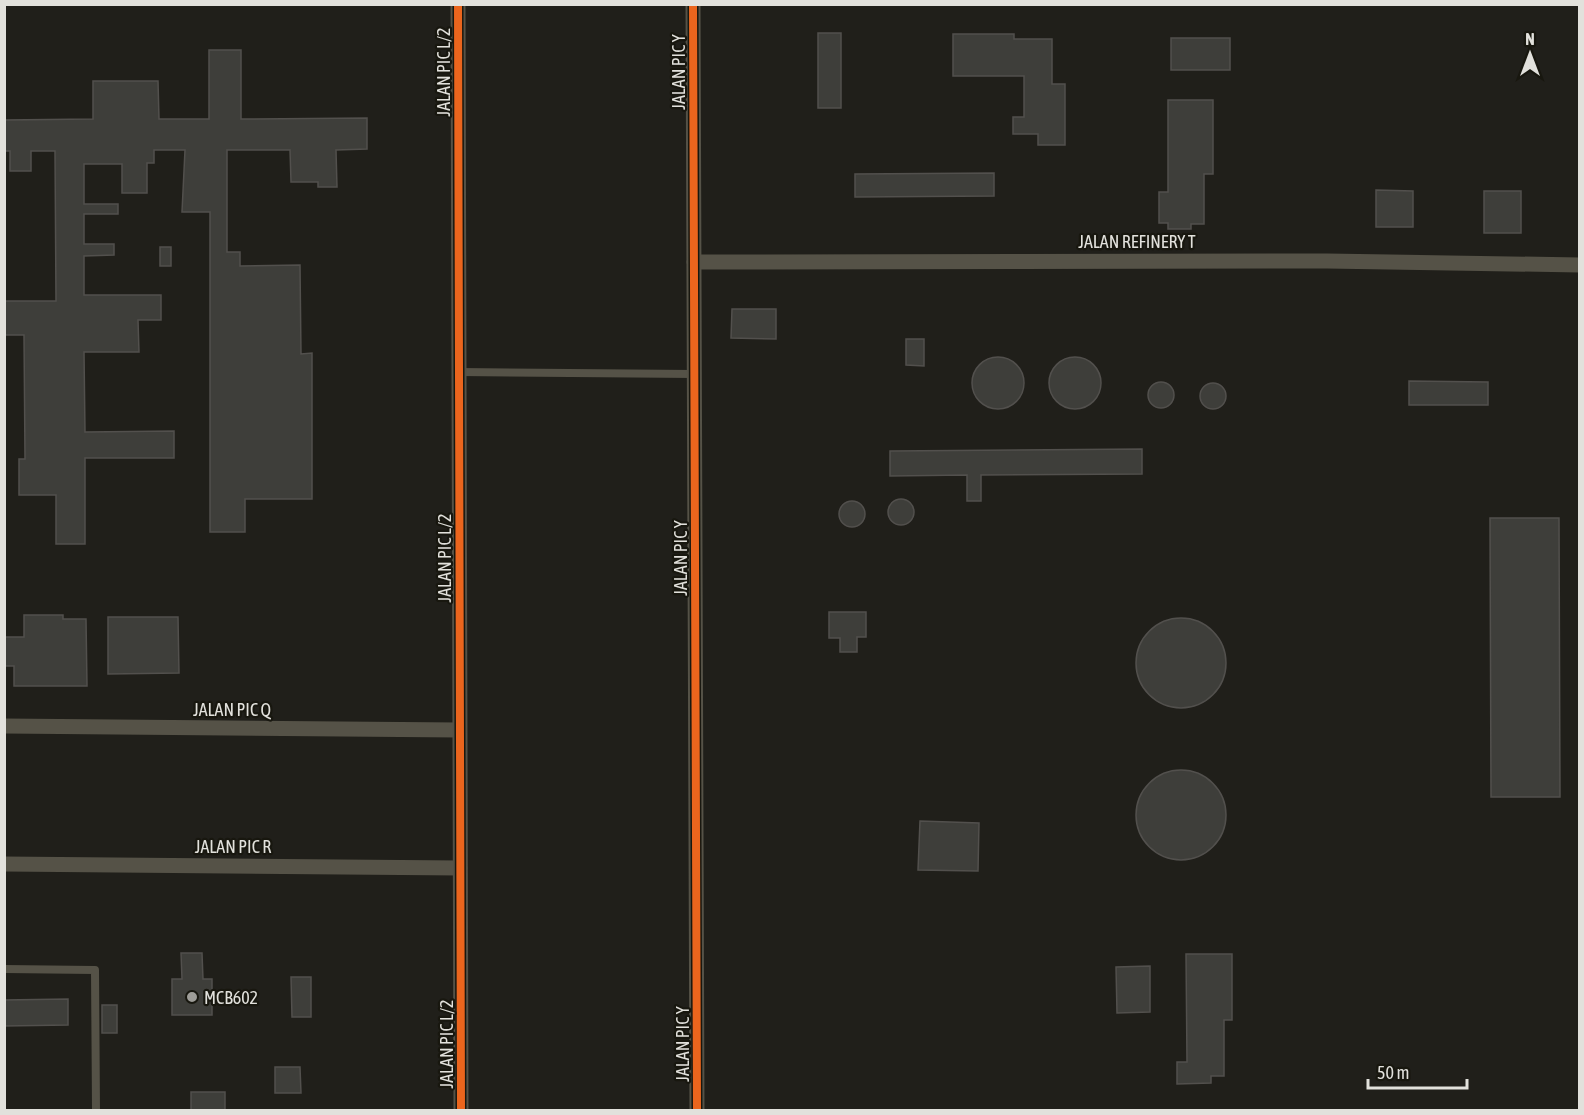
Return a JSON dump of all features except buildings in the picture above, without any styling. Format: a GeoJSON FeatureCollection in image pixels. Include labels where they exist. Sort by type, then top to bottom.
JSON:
{"type":"FeatureCollection","features":[{"type":"Feature","properties":{"kind":"street","name":"JALAN PIC L/2"},"geometry":{"type":"LineString","coordinates":[[458,4],[461,1110]]}},
{"type":"Feature","properties":{"kind":"street","name":"JALAN PIC Y"},"geometry":{"type":"LineString","coordinates":[[693,4],[697,1110]]}},
{"type":"Feature","properties":{"kind":"street","name":"JALAN REFINERY T"},"geometry":{"type":"LineString","coordinates":[[694,262],[1327,261],[1580,265]]}},
{"type":"Feature","properties":{"kind":"street","name":"JALAN PIC Q"},"geometry":{"type":"LineString","coordinates":[[4,726],[459,730]]}},
{"type":"Feature","properties":{"kind":"street","name":"JALAN PIC R"},"geometry":{"type":"LineString","coordinates":[[4,864],[460,868]]}},
{"type":"Feature","properties":{"kind":"lane"},"geometry":{"type":"LineString","coordinates":[[459,372],[694,374]]}},
{"type":"Feature","properties":{"kind":"lane"},"geometry":{"type":"LineString","coordinates":[[4,969],[95,970],[96,1110]]}},
{"type":"Feature","properties":{"kind":"cycle path"},"geometry":{"type":"LineString","coordinates":[[458,4],[461,1110]]}},
{"type":"Feature","properties":{"kind":"cycle path"},"geometry":{"type":"LineString","coordinates":[[693,4],[697,1110]]}},
{"type":"Feature","properties":{"kind":"place","name":"MCB602"},"geometry":{"type":"Point","coordinates":[192,997]}}]}
